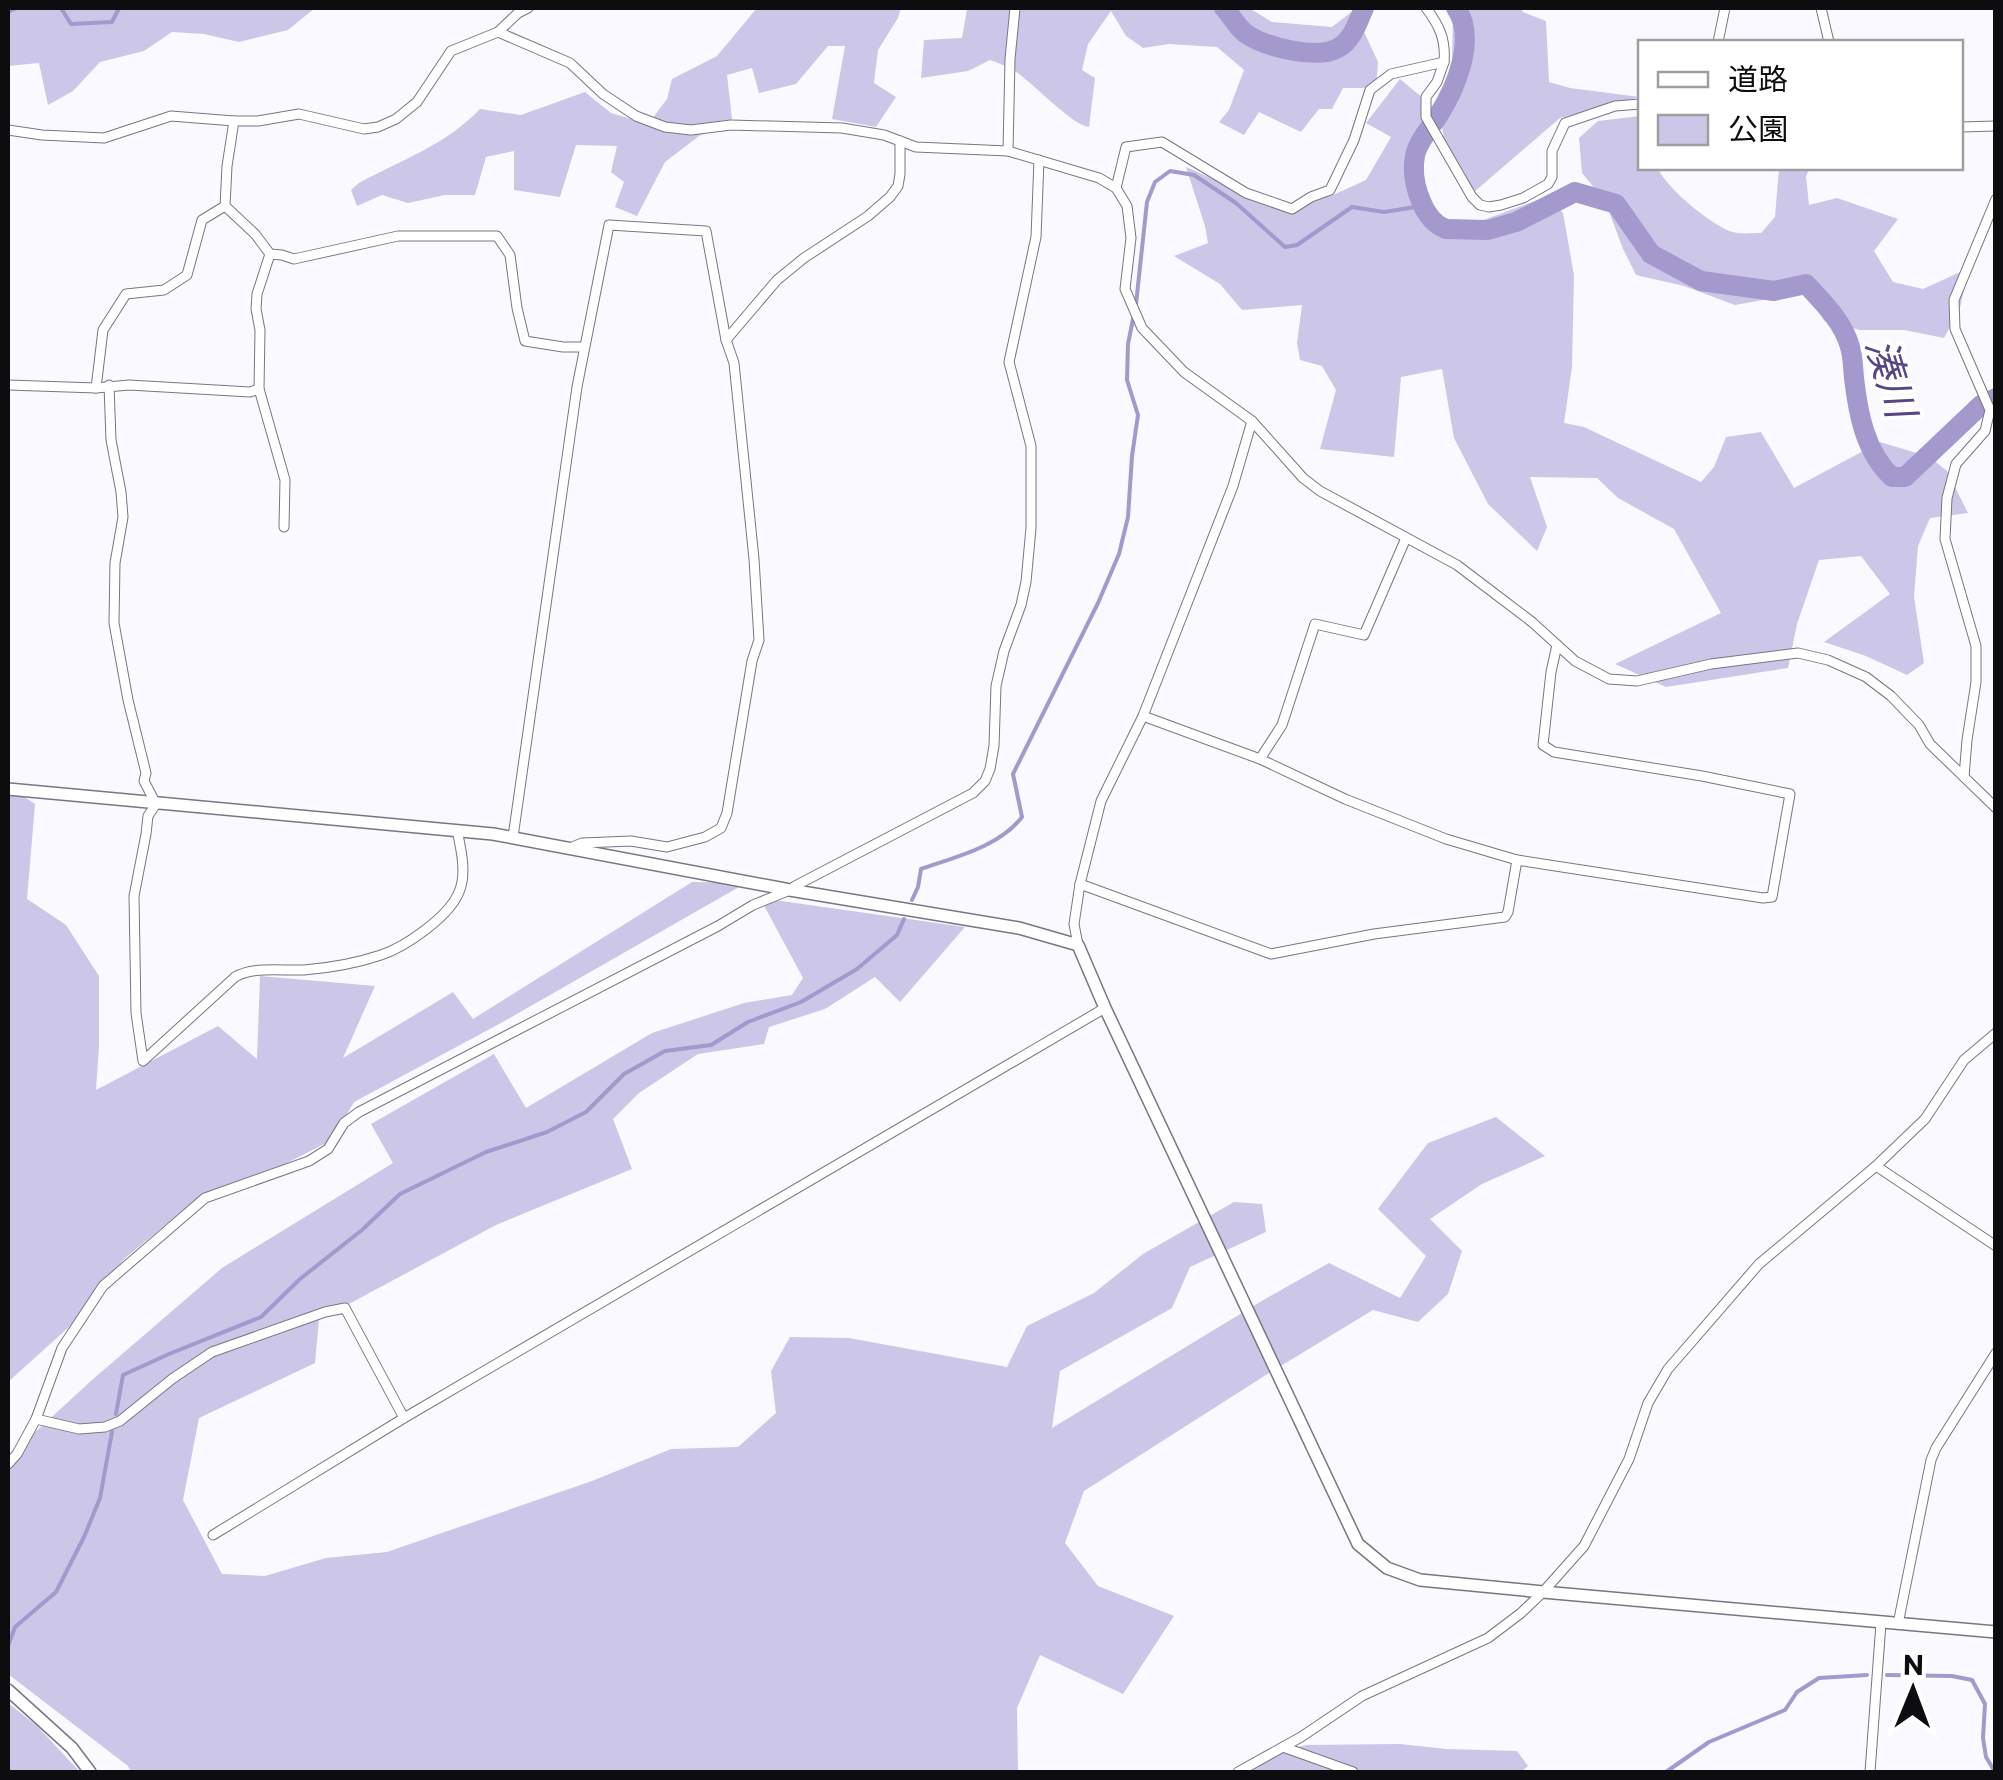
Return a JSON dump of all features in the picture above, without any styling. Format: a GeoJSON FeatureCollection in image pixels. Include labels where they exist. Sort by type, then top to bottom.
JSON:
{"type":"FeatureCollection","features":[{"type":"Feature","properties":{"kind":"street"},"geometry":{"type":"LineString","coordinates":[[8,130],[104,138],[171,116],[234,122],[298,114],[364,129],[378,127],[417,102],[451,52],[498,32],[528,8]]}},
{"type":"Feature","properties":{"kind":"street"},"geometry":{"type":"LineString","coordinates":[[1008,150],[1014,8]]}},
{"type":"Feature","properties":{"kind":"street"},"geometry":{"type":"LineString","coordinates":[[1426,8],[1441,30],[1446,46],[1437,82],[1426,98],[1426,117],[1480,205],[1489,207],[1523,198],[1548,184],[1552,177],[1552,151],[1565,123],[1615,106],[1638,104]]}},
{"type":"Feature","properties":{"kind":"street"},"geometry":{"type":"LineString","coordinates":[[1718,40],[1724,8]]}},
{"type":"Feature","properties":{"kind":"street"},"geometry":{"type":"LineString","coordinates":[[1819,8],[1828,40]]}},
{"type":"Feature","properties":{"kind":"street"},"geometry":{"type":"LineString","coordinates":[[498,32],[570,63],[603,94],[636,116],[665,127],[692,130],[732,124],[842,128],[884,135],[916,147],[1008,150],[1099,178],[1116,188],[1127,206],[1131,238],[1124,289],[1142,328],[1184,372],[1252,421],[1303,478],[1320,491],[1457,565],[1532,622],[1574,660],[1608,679],[1638,681],[1711,664],[1798,653],[1828,660],[1866,678],[1891,696],[1919,725],[1930,744],[1996,808]]}},
{"type":"Feature","properties":{"kind":"street"},"geometry":{"type":"LineString","coordinates":[[1116,188],[1126,147],[1162,142],[1246,193],[1292,209],[1330,190],[1354,140],[1370,90],[1392,74],[1444,62]]}},
{"type":"Feature","properties":{"kind":"street"},"geometry":{"type":"LineString","coordinates":[[234,122],[226,166],[226,206],[270,254]]}},
{"type":"Feature","properties":{"kind":"street"},"geometry":{"type":"LineString","coordinates":[[1963,127],[1996,126]]}},
{"type":"Feature","properties":{"kind":"street"},"geometry":{"type":"LineString","coordinates":[[726,340],[777,280],[890,197],[898,186],[900,142]]}},
{"type":"Feature","properties":{"kind":"street"},"geometry":{"type":"LineString","coordinates":[[8,1464],[36,1418],[62,1348],[103,1286],[205,1198],[308,1162],[328,1150],[344,1122],[360,1112],[752,905],[790,890],[973,794],[984,781],[994,746],[996,686],[1021,605],[1031,528],[1031,446],[1008,362],[1036,237],[1039,160]]}},
{"type":"Feature","properties":{"kind":"street"},"geometry":{"type":"LineString","coordinates":[[1964,778],[1976,682],[1976,646],[1945,539],[1947,498],[1956,464],[1985,432],[1990,410],[1955,330],[1954,300],[1996,200]]}},
{"type":"Feature","properties":{"kind":"street"},"geometry":{"type":"LineString","coordinates":[[96,388],[103,330],[126,294],[164,290],[186,276],[202,220],[226,206]]}},
{"type":"Feature","properties":{"kind":"street"},"geometry":{"type":"LineString","coordinates":[[514,838],[584,348],[609,224],[706,232],[726,340],[734,362],[758,640],[726,812],[720,828],[705,837],[668,846],[631,840],[592,842],[570,848]]}},
{"type":"Feature","properties":{"kind":"street"},"geometry":{"type":"LineString","coordinates":[[270,254],[294,259],[398,236],[497,236],[510,256],[525,341],[584,348]]}},
{"type":"Feature","properties":{"kind":"street"},"geometry":{"type":"LineString","coordinates":[[270,254],[256,310],[260,388],[285,480],[284,527]]}},
{"type":"Feature","properties":{"kind":"street"},"geometry":{"type":"LineString","coordinates":[[8,385],[250,392],[260,388]]}},
{"type":"Feature","properties":{"kind":"street"},"geometry":{"type":"LineString","coordinates":[[109,385],[123,517],[114,564],[114,623],[146,774],[144,781],[156,804]]}},
{"type":"Feature","properties":{"kind":"street"},"geometry":{"type":"LineString","coordinates":[[1252,421],[1233,486],[1143,716],[1101,801],[1074,924],[1078,946],[1105,1008],[1358,1544],[1387,1568],[1420,1580],[1996,1632]]}},
{"type":"Feature","properties":{"kind":"street"},"geometry":{"type":"LineString","coordinates":[[1260,759],[1282,724],[1315,624],[1364,636],[1406,538]]}},
{"type":"Feature","properties":{"kind":"street"},"geometry":{"type":"LineString","coordinates":[[1143,716],[1260,759],[1344,799],[1446,839],[1517,860],[1763,898],[1772,896],[1790,794],[1554,752],[1543,745],[1557,645]]}},
{"type":"Feature","properties":{"kind":"street"},"geometry":{"type":"LineString","coordinates":[[8,789],[514,838],[1019,928],[1078,946]]}},
{"type":"Feature","properties":{"kind":"street"},"geometry":{"type":"LineString","coordinates":[[156,804],[148,816],[134,896],[136,1014],[144,1060],[244,972],[308,970],[353,962],[384,954],[422,933],[460,892],[462,854],[457,830]]}},
{"type":"Feature","properties":{"kind":"street"},"geometry":{"type":"LineString","coordinates":[[1080,884],[1271,954],[1374,934],[1505,917],[1517,860]]}},
{"type":"Feature","properties":{"kind":"street"},"geometry":{"type":"LineString","coordinates":[[214,1534],[404,1418],[1105,1008]]}},
{"type":"Feature","properties":{"kind":"street"},"geometry":{"type":"LineString","coordinates":[[1238,1772],[1362,1696],[1488,1638],[1521,1614],[1584,1546],[1629,1459],[1648,1403],[1668,1368],[1759,1264],[1876,1166],[1925,1119],[1964,1060],[1996,1033]]}},
{"type":"Feature","properties":{"kind":"street"},"geometry":{"type":"LineString","coordinates":[[1876,1166],[1996,1246]]}},
{"type":"Feature","properties":{"kind":"street"},"geometry":{"type":"LineString","coordinates":[[36,1418],[79,1429],[105,1427],[120,1421],[212,1352],[344,1308],[404,1418]]}},
{"type":"Feature","properties":{"kind":"street"},"geometry":{"type":"LineString","coordinates":[[1898,1624],[1931,1460],[1996,1353]]}},
{"type":"Feature","properties":{"kind":"street"},"geometry":{"type":"LineString","coordinates":[[1870,1772],[1881,1623]]}},
{"type":"Feature","properties":{"kind":"street"},"geometry":{"type":"LineString","coordinates":[[8,1691],[72,1748],[90,1772]]}},
{"type":"Feature","properties":{"kind":"street"},"geometry":{"type":"LineString","coordinates":[[1284,1746],[1353,1772]]}},
{"type":"Feature","properties":{"kind":"green space"},"geometry":{"type":"Polygon","coordinates":[[[8,8],[315,8],[288,30],[239,42],[172,32],[144,51],[100,62],[73,91],[48,105],[39,63],[8,66],[8,8]]]}},
{"type":"Feature","properties":{"kind":"green space"},"geometry":{"type":"Polygon","coordinates":[[[757,8],[901,8],[878,50],[874,83],[896,97],[876,127],[832,119],[845,46],[828,46],[796,84],[759,93],[752,68],[727,75],[732,119],[699,136],[665,162],[637,216],[615,207],[624,182],[611,172],[617,146],[576,145],[560,197],[514,190],[514,151],[486,157],[475,195],[445,195],[408,203],[382,195],[357,206],[351,190],[359,183],[438,142],[480,109],[521,115],[585,92],[611,113],[648,124],[667,99],[672,79],[717,56],[757,8]]]}},
{"type":"Feature","properties":{"kind":"green space"},"geometry":{"type":"Polygon","coordinates":[[[1249,8],[1272,22],[1332,27],[1354,10],[1378,62],[1376,88],[1343,88],[1332,109],[1319,109],[1301,132],[1259,112],[1244,135],[1219,122],[1229,110],[1244,70],[1217,47],[1169,44],[1143,48],[1126,36],[1111,11],[1088,44],[1082,70],[1095,78],[1089,127],[1072,118],[1012,69],[990,60],[968,71],[921,78],[924,40],[962,38],[967,9],[1249,8]]]}},
{"type":"Feature","properties":{"kind":"green space"},"geometry":{"type":"Polygon","coordinates":[[[1446,8],[1521,8],[1546,21],[1549,82],[1638,98],[1560,118],[1474,192],[1445,144],[1439,110],[1452,62],[1453,15],[1446,8]]]}},
{"type":"Feature","properties":{"kind":"green space"},"geometry":{"type":"Polygon","coordinates":[[[1400,79],[1424,99],[1424,178],[1429,217],[1478,222],[1546,197],[1563,213],[1574,275],[1572,367],[1564,423],[1584,427],[1701,482],[1714,467],[1726,437],[1761,432],[1794,488],[1880,442],[1930,457],[1947,471],[1968,513],[1930,518],[1918,546],[1914,597],[1924,663],[1907,675],[1824,642],[1890,594],[1861,556],[1819,560],[1797,624],[1788,668],[1666,687],[1615,664],[1721,613],[1674,529],[1618,498],[1597,478],[1530,477],[1547,527],[1537,551],[1488,504],[1454,438],[1442,369],[1401,377],[1394,457],[1320,449],[1336,390],[1322,366],[1300,360],[1297,343],[1302,305],[1242,310],[1220,284],[1174,256],[1208,243],[1186,167],[1279,208],[1333,195],[1366,180],[1391,137],[1366,123],[1400,79]]]}},
{"type":"Feature","properties":{"kind":"green space"},"geometry":{"type":"Polygon","coordinates":[[[1638,116],[1638,170],[1659,170],[1681,196],[1728,230],[1761,233],[1775,217],[1779,170],[1809,170],[1809,205],[1837,198],[1898,219],[1874,251],[1893,282],[1923,289],[1969,268],[1960,308],[1944,338],[1904,330],[1860,330],[1824,321],[1809,292],[1735,305],[1684,286],[1636,275],[1605,201],[1582,173],[1579,138],[1598,121],[1638,116]]]}},
{"type":"Feature","properties":{"kind":"green space"},"geometry":{"type":"Polygon","coordinates":[[[8,786],[35,804],[27,899],[66,925],[99,976],[96,1090],[218,1026],[257,1059],[260,976],[375,986],[343,1058],[453,992],[473,1019],[692,882],[746,883],[354,1102],[332,1140],[281,1166],[202,1194],[124,1259],[80,1317],[8,1382],[8,786]]]}},
{"type":"Feature","properties":{"kind":"green space"},"geometry":{"type":"Polygon","coordinates":[[[760,898],[965,927],[900,1002],[875,977],[825,1009],[769,1027],[764,1044],[698,1054],[639,1093],[613,1119],[632,1169],[496,1225],[319,1320],[315,1363],[199,1418],[183,1500],[222,1574],[265,1576],[326,1558],[387,1552],[592,1481],[671,1449],[738,1447],[776,1413],[771,1371],[790,1337],[849,1338],[1007,1367],[1027,1326],[1094,1293],[1143,1254],[1234,1202],[1262,1204],[1266,1232],[1190,1267],[1172,1308],[1060,1371],[1052,1428],[1329,1263],[1400,1298],[1426,1256],[1378,1209],[1428,1143],[1496,1117],[1545,1156],[1482,1184],[1430,1219],[1462,1251],[1448,1294],[1418,1322],[1373,1310],[1084,1491],[1065,1543],[1098,1586],[1174,1616],[1123,1694],[1040,1655],[1017,1708],[1018,1772],[131,1772],[8,1674],[8,1457],[222,1268],[393,1163],[371,1124],[494,1054],[526,1108],[652,1033],[744,1003],[792,995],[803,978],[760,898]]]}},
{"type":"Feature","properties":{"kind":"green space"},"geometry":{"type":"Polygon","coordinates":[[[8,1703],[37,1726],[80,1772],[8,1772],[8,1703]]]}},
{"type":"Feature","properties":{"kind":"green space"},"geometry":{"type":"Polygon","coordinates":[[[1400,1744],[1517,1751],[1528,1766],[1521,1772],[1237,1772],[1283,1750],[1307,1745],[1400,1744]]]}},
{"type":"Feature","properties":{"kind":"waterway"},"geometry":{"type":"LineString","coordinates":[[8,12],[16,8]]}},
{"type":"Feature","properties":{"kind":"waterway"},"geometry":{"type":"LineString","coordinates":[[61,8],[71,24],[112,22],[119,8]]}},
{"type":"Feature","properties":{"kind":"waterway","name":"湊川"},"geometry":{"type":"LineString","coordinates":[[1224,8],[1254,38],[1277,47],[1317,53],[1343,45],[1364,8]]}},
{"type":"Feature","properties":{"kind":"waterway","name":"湊川"},"geometry":{"type":"LineString","coordinates":[[1456,8],[1465,34],[1462,63],[1451,92],[1418,146],[1414,162],[1419,196],[1437,224],[1446,229],[1488,230],[1516,222],[1575,192],[1616,204],[1651,254],[1701,281],[1774,291],[1806,284],[1832,313],[1847,338],[1864,431],[1875,456],[1892,477],[1905,477],[1981,405],[1996,398]]}},
{"type":"Feature","properties":{"kind":"waterway"},"geometry":{"type":"LineString","coordinates":[[1136,304],[1147,202],[1155,182],[1170,171],[1194,175],[1236,203],[1285,247],[1297,245],[1352,207],[1384,212],[1422,206]]}},
{"type":"Feature","properties":{"kind":"waterway"},"geometry":{"type":"LineString","coordinates":[[912,900],[921,869],[989,843],[1022,817],[1013,774],[1098,603],[1119,554],[1128,517],[1138,415],[1127,380],[1134,314]]}},
{"type":"Feature","properties":{"kind":"waterway"},"geometry":{"type":"LineString","coordinates":[[116,1414],[123,1375],[261,1317],[400,1194],[486,1152],[547,1132],[586,1112],[624,1074],[665,1051],[711,1045],[748,1022],[801,1002],[857,969],[897,935],[904,919]]}},
{"type":"Feature","properties":{"kind":"waterway"},"geometry":{"type":"LineString","coordinates":[[8,1646],[15,1627],[56,1592],[84,1537],[100,1498],[112,1432]]}},
{"type":"Feature","properties":{"kind":"waterway"},"geometry":{"type":"LineString","coordinates":[[1666,1772],[1709,1742],[1785,1710],[1797,1692],[1819,1678],[1867,1675]]}},
{"type":"Feature","properties":{"kind":"waterway"},"geometry":{"type":"LineString","coordinates":[[1887,1675],[1972,1680],[1985,1704],[1983,1738],[1986,1757],[1995,1772]]}}]}
